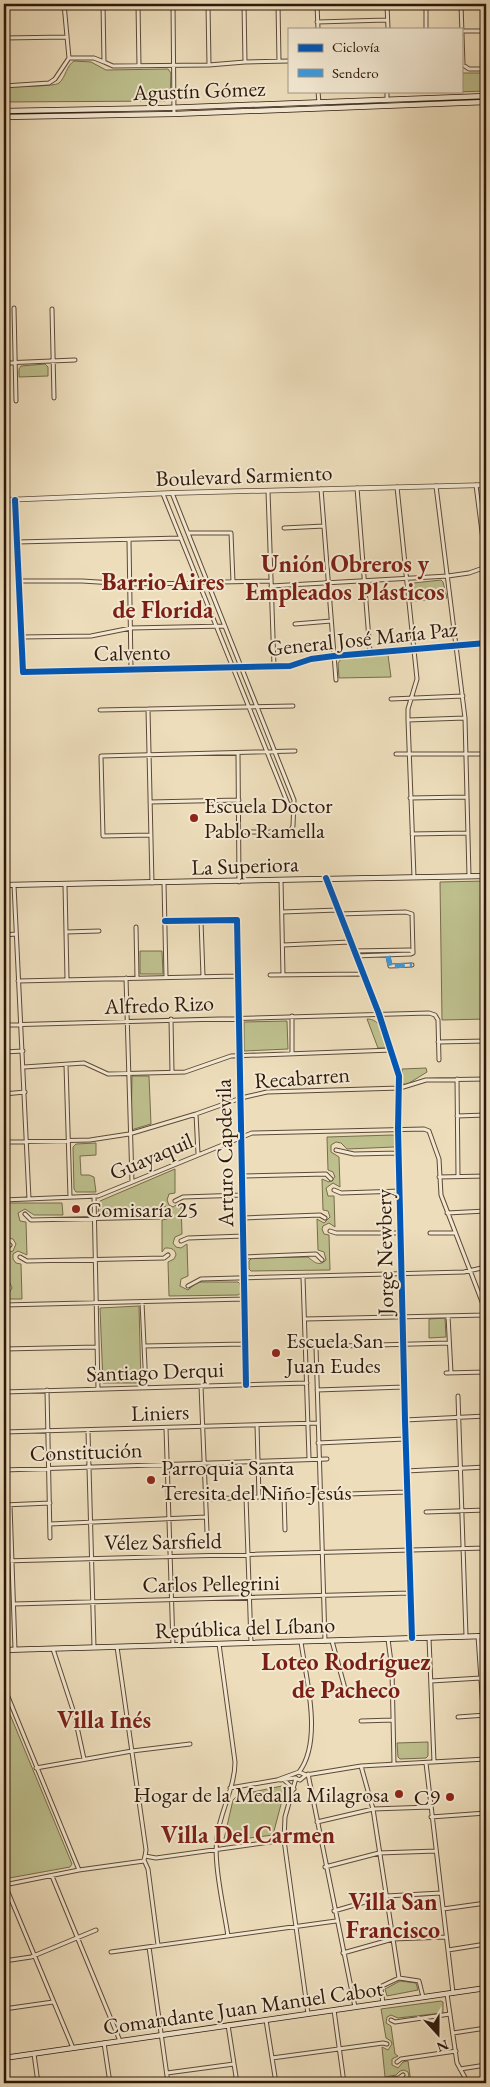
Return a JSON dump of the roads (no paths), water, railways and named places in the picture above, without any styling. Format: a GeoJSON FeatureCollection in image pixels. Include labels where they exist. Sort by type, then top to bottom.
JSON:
{"type":"FeatureCollection","features":[{"type":"Feature","properties":{"kind":"main road","name":"Agustín Gómez"},"geometry":{"type":"LineString","coordinates":[[4,111],[174,108],[486,96]]}},
{"type":"Feature","properties":{"kind":"main road","name":"Agustín Gómez"},"geometry":{"type":"LineString","coordinates":[[4,117],[174,114],[486,102]]}},
{"type":"Feature","properties":{"kind":"main road","name":"La Superiora"},"geometry":{"type":"LineString","coordinates":[[4,885],[152,884],[326,878],[486,876]]}},
{"type":"Feature","properties":{"kind":"main road","name":"República del Líbano"},"geometry":{"type":"LineString","coordinates":[[4,1650],[486,1636]]}},
{"type":"Feature","properties":{"kind":"main road","name":"Comandante Juan Manuel Cabot"},"geometry":{"type":"LineString","coordinates":[[4,2058],[486,1988]]}},
{"type":"Feature","properties":{"kind":"street"},"geometry":{"type":"LineString","coordinates":[[4,86],[53,82],[69,58],[64,4]]}},
{"type":"Feature","properties":{"kind":"street"},"geometry":{"type":"LineString","coordinates":[[103,4],[104,62]]}},
{"type":"Feature","properties":{"kind":"street"},"geometry":{"type":"LineString","coordinates":[[138,4],[139,66]]}},
{"type":"Feature","properties":{"kind":"street"},"geometry":{"type":"LineString","coordinates":[[173,4],[174,114]]}},
{"type":"Feature","properties":{"kind":"street"},"geometry":{"type":"LineString","coordinates":[[208,4],[209,65]]}},
{"type":"Feature","properties":{"kind":"street"},"geometry":{"type":"LineString","coordinates":[[244,4],[245,62]]}},
{"type":"Feature","properties":{"kind":"street"},"geometry":{"type":"LineString","coordinates":[[278,4],[280,61]]}},
{"type":"Feature","properties":{"kind":"street"},"geometry":{"type":"LineString","coordinates":[[317,4],[318,28]]}},
{"type":"Feature","properties":{"kind":"street"},"geometry":{"type":"LineString","coordinates":[[387,4],[388,28]]}},
{"type":"Feature","properties":{"kind":"street"},"geometry":{"type":"LineString","coordinates":[[426,4],[426,28]]}},
{"type":"Feature","properties":{"kind":"street"},"geometry":{"type":"LineString","coordinates":[[461,4],[462,28]]}},
{"type":"Feature","properties":{"kind":"street"},"geometry":{"type":"LineString","coordinates":[[317,22],[388,20]]}},
{"type":"Feature","properties":{"kind":"street"},"geometry":{"type":"LineString","coordinates":[[486,31],[462,32],[463,65],[465,68],[486,69]]}},
{"type":"Feature","properties":{"kind":"street"},"geometry":{"type":"LineString","coordinates":[[4,38],[66,38]]}},
{"type":"Feature","properties":{"kind":"street"},"geometry":{"type":"LineString","coordinates":[[69,58],[94,58],[117,67],[288,61]]}},
{"type":"Feature","properties":{"kind":"street"},"geometry":{"type":"LineString","coordinates":[[318,92],[319,109]]}},
{"type":"Feature","properties":{"kind":"street"},"geometry":{"type":"LineString","coordinates":[[387,92],[387,99]]}},
{"type":"Feature","properties":{"kind":"street"},"geometry":{"type":"LineString","coordinates":[[14,308],[16,401]]}},
{"type":"Feature","properties":{"kind":"street"},"geometry":{"type":"LineString","coordinates":[[52,309],[54,398]]}},
{"type":"Feature","properties":{"kind":"street"},"geometry":{"type":"LineString","coordinates":[[4,362],[75,360]]}},
{"type":"Feature","properties":{"kind":"street"},"geometry":{"type":"LineString","coordinates":[[476,485],[486,563]]}},
{"type":"Feature","properties":{"kind":"street","name":"Boulevard Sarmiento"},"geometry":{"type":"LineString","coordinates":[[4,500],[172,493],[486,485]]}},
{"type":"Feature","properties":{"kind":"street"},"geometry":{"type":"LineString","coordinates":[[436,486],[465,718],[469,876]]}},
{"type":"Feature","properties":{"kind":"street"},"geometry":{"type":"LineString","coordinates":[[397,487],[417,679],[408,709],[414,877]]}},
{"type":"Feature","properties":{"kind":"street"},"geometry":{"type":"LineString","coordinates":[[357,488],[370,652]]}},
{"type":"Feature","properties":{"kind":"street"},"geometry":{"type":"LineString","coordinates":[[321,489],[336,680]]}},
{"type":"Feature","properties":{"kind":"street"},"geometry":{"type":"LineString","coordinates":[[268,491],[274,666]]}},
{"type":"Feature","properties":{"kind":"street"},"geometry":{"type":"LineString","coordinates":[[172,493],[294,800],[294,826],[290,832],[239,832]]}},
{"type":"Feature","properties":{"kind":"street"},"geometry":{"type":"LineString","coordinates":[[163,494],[288,804],[293,805]]}},
{"type":"Feature","properties":{"kind":"street"},"geometry":{"type":"LineString","coordinates":[[15,500],[22,637],[92,636],[131,628],[225,626]]}},
{"type":"Feature","properties":{"kind":"street"},"geometry":{"type":"LineString","coordinates":[[284,528],[324,526]]}},
{"type":"Feature","properties":{"kind":"street"},"geometry":{"type":"LineString","coordinates":[[482,529],[486,528]]}},
{"type":"Feature","properties":{"kind":"street"},"geometry":{"type":"LineString","coordinates":[[188,533],[230,533],[233,582]]}},
{"type":"Feature","properties":{"kind":"street"},"geometry":{"type":"LineString","coordinates":[[17,542],[181,538]]}},
{"type":"Feature","properties":{"kind":"street"},"geometry":{"type":"LineString","coordinates":[[129,540],[131,669]]}},
{"type":"Feature","properties":{"kind":"street"},"geometry":{"type":"LineString","coordinates":[[271,586],[406,580],[469,574],[486,567]]}},
{"type":"Feature","properties":{"kind":"street"},"geometry":{"type":"LineString","coordinates":[[18,581],[82,581],[130,584],[271,581]]}},
{"type":"Feature","properties":{"kind":"street"},"geometry":{"type":"LineString","coordinates":[[295,624],[331,621]]}},
{"type":"Feature","properties":{"kind":"street","name":"Calvento"},"geometry":{"type":"LineString","coordinates":[[22,637],[23,672],[241,666]]}},
{"type":"Feature","properties":{"kind":"street","name":"General José María Paz"},"geometry":{"type":"LineString","coordinates":[[241,666],[290,666],[311,659],[334,656],[486,643]]}},
{"type":"Feature","properties":{"kind":"street"},"geometry":{"type":"LineString","coordinates":[[391,699],[463,696]]}},
{"type":"Feature","properties":{"kind":"street"},"geometry":{"type":"LineString","coordinates":[[100,710],[293,706]]}},
{"type":"Feature","properties":{"kind":"street"},"geometry":{"type":"LineString","coordinates":[[148,709],[152,884]]}},
{"type":"Feature","properties":{"kind":"street"},"geometry":{"type":"LineString","coordinates":[[408,720],[465,718]]}},
{"type":"Feature","properties":{"kind":"street"},"geometry":{"type":"LineString","coordinates":[[151,834],[103,836],[100,756],[295,751]]}},
{"type":"Feature","properties":{"kind":"street"},"geometry":{"type":"LineString","coordinates":[[238,753],[240,882]]}},
{"type":"Feature","properties":{"kind":"street"},"geometry":{"type":"LineString","coordinates":[[396,754],[486,754]]}},
{"type":"Feature","properties":{"kind":"street"},"geometry":{"type":"LineString","coordinates":[[410,798],[468,797]]}},
{"type":"Feature","properties":{"kind":"street"},"geometry":{"type":"LineString","coordinates":[[150,802],[239,800]]}},
{"type":"Feature","properties":{"kind":"street"},"geometry":{"type":"LineString","coordinates":[[412,834],[468,833]]}},
{"type":"Feature","properties":{"kind":"street","name":"Jorge Newbery"},"geometry":{"type":"LineString","coordinates":[[326,878],[399,1069],[398,1129],[405,1439],[412,1638]]}},
{"type":"Feature","properties":{"kind":"street"},"geometry":{"type":"LineString","coordinates":[[280,880],[283,975]]}},
{"type":"Feature","properties":{"kind":"street"},"geometry":{"type":"LineString","coordinates":[[164,883],[166,977]]}},
{"type":"Feature","properties":{"kind":"street"},"geometry":{"type":"LineString","coordinates":[[14,885],[24,1067],[28,1199]]}},
{"type":"Feature","properties":{"kind":"street"},"geometry":{"type":"LineString","coordinates":[[65,885],[66,979]]}},
{"type":"Feature","properties":{"kind":"street"},"geometry":{"type":"LineString","coordinates":[[282,912],[406,912],[412,914],[413,952]]}},
{"type":"Feature","properties":{"kind":"street","name":"Arturo Capdevila"},"geometry":{"type":"LineString","coordinates":[[201,921],[237,920],[246,1385]]}},
{"type":"Feature","properties":{"kind":"street"},"geometry":{"type":"LineString","coordinates":[[165,921],[201,921],[203,976]]}},
{"type":"Feature","properties":{"kind":"street"},"geometry":{"type":"LineString","coordinates":[[136,927],[138,978]]}},
{"type":"Feature","properties":{"kind":"street"},"geometry":{"type":"LineString","coordinates":[[66,932],[99,931]]}},
{"type":"Feature","properties":{"kind":"street"},"geometry":{"type":"LineString","coordinates":[[4,935],[16,934]]}},
{"type":"Feature","properties":{"kind":"street"},"geometry":{"type":"LineString","coordinates":[[283,945],[350,942]]}},
{"type":"Feature","properties":{"kind":"street"},"geometry":{"type":"LineString","coordinates":[[353,951],[410,950],[413,952]]}},
{"type":"Feature","properties":{"kind":"street"},"geometry":{"type":"LineString","coordinates":[[356,956],[388,956],[411,954],[413,952]]}},
{"type":"Feature","properties":{"kind":"street"},"geometry":{"type":"LineString","coordinates":[[388,956],[390,966],[412,965]]}},
{"type":"Feature","properties":{"kind":"street"},"geometry":{"type":"LineString","coordinates":[[270,975],[362,974]]}},
{"type":"Feature","properties":{"kind":"street"},"geometry":{"type":"LineString","coordinates":[[18,981],[237,976]]}},
{"type":"Feature","properties":{"kind":"street"},"geometry":{"type":"LineString","coordinates":[[126,978],[132,1182]]}},
{"type":"Feature","properties":{"kind":"street","name":"Alfredo Rizo"},"geometry":{"type":"LineString","coordinates":[[4,1025],[429,1013],[435,1015],[438,1020],[438,1042]]}},
{"type":"Feature","properties":{"kind":"street"},"geometry":{"type":"LineString","coordinates":[[292,1016],[292,1054]]}},
{"type":"Feature","properties":{"kind":"street"},"geometry":{"type":"LineString","coordinates":[[171,1020],[172,1072]]}},
{"type":"Feature","properties":{"kind":"street"},"geometry":{"type":"LineString","coordinates":[[439,1060],[438,1042],[486,1041]]}},
{"type":"Feature","properties":{"kind":"street"},"geometry":{"type":"LineString","coordinates":[[24,1067],[84,1064],[104,1074],[129,1074],[189,1071],[227,1057],[392,1050]]}},
{"type":"Feature","properties":{"kind":"street"},"geometry":{"type":"LineString","coordinates":[[4,1052],[23,1051]]}},
{"type":"Feature","properties":{"kind":"street"},"geometry":{"type":"LineString","coordinates":[[66,1064],[70,1197]]}},
{"type":"Feature","properties":{"kind":"street"},"geometry":{"type":"LineString","coordinates":[[457,1079],[458,1176]]}},
{"type":"Feature","properties":{"kind":"street","name":"Recabarren"},"geometry":{"type":"LineString","coordinates":[[4,1142],[90,1140],[130,1134],[241,1098],[282,1090],[400,1088],[421,1080],[486,1079]]}},
{"type":"Feature","properties":{"kind":"street"},"geometry":{"type":"LineString","coordinates":[[4,1094],[25,1092]]}},
{"type":"Feature","properties":{"kind":"street"},"geometry":{"type":"LineString","coordinates":[[196,1114],[198,1154]]}},
{"type":"Feature","properties":{"kind":"street"},"geometry":{"type":"LineString","coordinates":[[458,1116],[486,1115]]}},
{"type":"Feature","properties":{"kind":"street","name":"Guayaquil"},"geometry":{"type":"LineString","coordinates":[[4,1200],[94,1196],[241,1136],[259,1132],[424,1129],[429,1131],[438,1154],[440,1177]]}},
{"type":"Feature","properties":{"kind":"street"},"geometry":{"type":"LineString","coordinates":[[336,1150],[354,1154],[399,1153]]}},
{"type":"Feature","properties":{"kind":"street"},"geometry":{"type":"LineString","coordinates":[[242,1176],[326,1174],[331,1179]]}},
{"type":"Feature","properties":{"kind":"street"},"geometry":{"type":"LineString","coordinates":[[304,1319],[448,1316],[486,1313],[485,1306],[447,1213],[441,1195],[440,1177],[486,1176]]}},
{"type":"Feature","properties":{"kind":"street"},"geometry":{"type":"LineString","coordinates":[[334,1190],[341,1193],[400,1191]]}},
{"type":"Feature","properties":{"kind":"street"},"geometry":{"type":"LineString","coordinates":[[175,1201],[183,1197],[243,1195]]}},
{"type":"Feature","properties":{"kind":"street"},"geometry":{"type":"LineString","coordinates":[[94,1196],[98,1389]]}},
{"type":"Feature","properties":{"kind":"street"},"geometry":{"type":"LineString","coordinates":[[447,1213],[486,1212]]}},
{"type":"Feature","properties":{"kind":"street"},"geometry":{"type":"LineString","coordinates":[[25,1214],[31,1220],[94,1220],[159,1217],[164,1214]]}},
{"type":"Feature","properties":{"kind":"street"},"geometry":{"type":"LineString","coordinates":[[243,1218],[320,1215],[324,1218]]}},
{"type":"Feature","properties":{"kind":"street"},"geometry":{"type":"LineString","coordinates":[[330,1231],[336,1233],[401,1233]]}},
{"type":"Feature","properties":{"kind":"street"},"geometry":{"type":"LineString","coordinates":[[430,1233],[455,1233]]}},
{"type":"Feature","properties":{"kind":"street"},"geometry":{"type":"LineString","coordinates":[[181,1241],[188,1238],[244,1236]]}},
{"type":"Feature","properties":{"kind":"street"},"geometry":{"type":"LineString","coordinates":[[4,1243],[10,1246]]}},
{"type":"Feature","properties":{"kind":"street"},"geometry":{"type":"LineString","coordinates":[[244,1257],[316,1254],[322,1260]]}},
{"type":"Feature","properties":{"kind":"street"},"geometry":{"type":"LineString","coordinates":[[20,1257],[27,1261],[164,1258],[168,1255]]}},
{"type":"Feature","properties":{"kind":"street"},"geometry":{"type":"LineString","coordinates":[[188,1286],[202,1279],[402,1275],[470,1271],[486,1267]]}},
{"type":"Feature","properties":{"kind":"street"},"geometry":{"type":"LineString","coordinates":[[303,1277],[309,1458]]}},
{"type":"Feature","properties":{"kind":"street"},"geometry":{"type":"LineString","coordinates":[[4,1306],[245,1299]]}},
{"type":"Feature","properties":{"kind":"street"},"geometry":{"type":"LineString","coordinates":[[142,1302],[146,1388]]}},
{"type":"Feature","properties":{"kind":"street"},"geometry":{"type":"LineString","coordinates":[[448,1316],[449,1373],[486,1372]]}},
{"type":"Feature","properties":{"kind":"street"},"geometry":{"type":"LineString","coordinates":[[306,1347],[449,1343]]}},
{"type":"Feature","properties":{"kind":"street"},"geometry":{"type":"LineString","coordinates":[[144,1346],[245,1344]]}},
{"type":"Feature","properties":{"kind":"street"},"geometry":{"type":"LineString","coordinates":[[316,1346],[325,1641]]}},
{"type":"Feature","properties":{"kind":"street"},"geometry":{"type":"LineString","coordinates":[[4,1349],[97,1347]]}},
{"type":"Feature","properties":{"kind":"street","name":"Santiago Derqui"},"geometry":{"type":"LineString","coordinates":[[4,1392],[307,1383]]}},
{"type":"Feature","properties":{"kind":"street"},"geometry":{"type":"LineString","coordinates":[[202,1386],[207,1532]]}},
{"type":"Feature","properties":{"kind":"street"},"geometry":{"type":"LineString","coordinates":[[317,1390],[404,1387]]}},
{"type":"Feature","properties":{"kind":"street"},"geometry":{"type":"LineString","coordinates":[[47,1390],[50,1538]]}},
{"type":"Feature","properties":{"kind":"street"},"geometry":{"type":"LineString","coordinates":[[458,1396],[466,1636]]}},
{"type":"Feature","properties":{"kind":"street"},"geometry":{"type":"LineString","coordinates":[[405,1420],[486,1416]]}},
{"type":"Feature","properties":{"kind":"street","name":"Liniers"},"geometry":{"type":"LineString","coordinates":[[4,1432],[318,1423]]}},
{"type":"Feature","properties":{"kind":"street"},"geometry":{"type":"LineString","coordinates":[[257,1425],[259,1497]]}},
{"type":"Feature","properties":{"kind":"street"},"geometry":{"type":"LineString","coordinates":[[166,1428],[172,1645]]}},
{"type":"Feature","properties":{"kind":"street"},"geometry":{"type":"LineString","coordinates":[[88,1430],[94,1647]]}},
{"type":"Feature","properties":{"kind":"street"},"geometry":{"type":"LineString","coordinates":[[318,1442],[405,1439]]}},
{"type":"Feature","properties":{"kind":"street","name":"Constitución"},"geometry":{"type":"LineString","coordinates":[[4,1470],[309,1458],[327,1459]]}},
{"type":"Feature","properties":{"kind":"street"},"geometry":{"type":"LineString","coordinates":[[406,1471],[486,1467]]}},
{"type":"Feature","properties":{"kind":"street"},"geometry":{"type":"LineString","coordinates":[[205,1499],[407,1492]]}},
{"type":"Feature","properties":{"kind":"street"},"geometry":{"type":"LineString","coordinates":[[284,1496],[285,1530]]}},
{"type":"Feature","properties":{"kind":"street"},"geometry":{"type":"LineString","coordinates":[[246,1497],[251,1643]]}},
{"type":"Feature","properties":{"kind":"street"},"geometry":{"type":"LineString","coordinates":[[4,1505],[50,1503]]}},
{"type":"Feature","properties":{"kind":"street"},"geometry":{"type":"LineString","coordinates":[[10,1505],[15,1649]]}},
{"type":"Feature","properties":{"kind":"street"},"geometry":{"type":"LineString","coordinates":[[426,1512],[486,1510]]}},
{"type":"Feature","properties":{"kind":"street"},"geometry":{"type":"LineString","coordinates":[[50,1524],[206,1517]]}},
{"type":"Feature","properties":{"kind":"street","name":"Vélez Sarsfield"},"geometry":{"type":"LineString","coordinates":[[4,1562],[486,1548]]}},
{"type":"Feature","properties":{"kind":"street","name":"Carlos Pellegrini"},"geometry":{"type":"LineString","coordinates":[[14,1604],[410,1594]]}},
{"type":"Feature","properties":{"kind":"street"},"geometry":{"type":"LineString","coordinates":[[478,1636],[485,1715],[486,1752]]}},
{"type":"Feature","properties":{"kind":"street"},"geometry":{"type":"LineString","coordinates":[[430,1638],[434,1762]]}},
{"type":"Feature","properties":{"kind":"street"},"geometry":{"type":"LineString","coordinates":[[388,1639],[392,1670],[394,1764]]}},
{"type":"Feature","properties":{"kind":"street"},"geometry":{"type":"LineString","coordinates":[[332,1641],[347,1696]]}},
{"type":"Feature","properties":{"kind":"street"},"geometry":{"type":"LineString","coordinates":[[301,1642],[312,1727],[309,1747],[301,1775],[294,1789],[285,1817],[284,1840],[308,2014]]}},
{"type":"Feature","properties":{"kind":"street"},"geometry":{"type":"LineString","coordinates":[[219,1644],[235,1758],[230,1788],[220,1820],[216,1849],[228,1936]]}},
{"type":"Feature","properties":{"kind":"street"},"geometry":{"type":"LineString","coordinates":[[117,1647],[158,1945]]}},
{"type":"Feature","properties":{"kind":"street"},"geometry":{"type":"LineString","coordinates":[[53,1648],[74,1713],[84,1759]]}},
{"type":"Feature","properties":{"kind":"street"},"geometry":{"type":"LineString","coordinates":[[431,1680],[481,1678]]}},
{"type":"Feature","properties":{"kind":"street"},"geometry":{"type":"LineString","coordinates":[[4,1687],[79,1870]]}},
{"type":"Feature","properties":{"kind":"street"},"geometry":{"type":"LineString","coordinates":[[458,1717],[485,1715]]}},
{"type":"Feature","properties":{"kind":"street"},"geometry":{"type":"LineString","coordinates":[[361,1721],[393,1720]]}},
{"type":"Feature","properties":{"kind":"street"},"geometry":{"type":"LineString","coordinates":[[36,1768],[132,1751],[190,1744]]}},
{"type":"Feature","properties":{"kind":"street"},"geometry":{"type":"LineString","coordinates":[[230,1788],[361,1766],[486,1759]]}},
{"type":"Feature","properties":{"kind":"street"},"geometry":{"type":"LineString","coordinates":[[426,1762],[453,1993]]}},
{"type":"Feature","properties":{"kind":"street"},"geometry":{"type":"LineString","coordinates":[[361,1766],[373,1809],[399,1978]]}},
{"type":"Feature","properties":{"kind":"street"},"geometry":{"type":"LineString","coordinates":[[277,1780],[301,1775]]}},
{"type":"Feature","properties":{"kind":"street"},"geometry":{"type":"LineString","coordinates":[[301,1775],[317,1822],[355,2007]]}},
{"type":"Feature","properties":{"kind":"street"},"geometry":{"type":"LineString","coordinates":[[283,1780],[291,1784],[294,1789]]}},
{"type":"Feature","properties":{"kind":"street"},"geometry":{"type":"LineString","coordinates":[[317,1822],[373,1809],[430,1806]]}},
{"type":"Feature","properties":{"kind":"street"},"geometry":{"type":"LineString","coordinates":[[432,1817],[486,1813]]}},
{"type":"Feature","properties":{"kind":"street"},"geometry":{"type":"LineString","coordinates":[[73,2048],[4,1885],[147,1859],[284,1840]]}},
{"type":"Feature","properties":{"kind":"street"},"geometry":{"type":"LineString","coordinates":[[325,1868],[379,1853],[436,1850]]}},
{"type":"Feature","properties":{"kind":"street"},"geometry":{"type":"LineString","coordinates":[[52,1876],[120,2041]]}},
{"type":"Feature","properties":{"kind":"street"},"geometry":{"type":"LineString","coordinates":[[334,1911],[386,1896],[441,1893]]}},
{"type":"Feature","properties":{"kind":"street"},"geometry":{"type":"LineString","coordinates":[[443,1909],[486,1903]]}},
{"type":"Feature","properties":{"kind":"street"},"geometry":{"type":"LineString","coordinates":[[111,1952],[336,1921]]}},
{"type":"Feature","properties":{"kind":"street"},"geometry":{"type":"LineString","coordinates":[[4,1961],[34,1956],[96,1930]]}},
{"type":"Feature","properties":{"kind":"street"},"geometry":{"type":"LineString","coordinates":[[343,1953],[393,1939],[446,1937]]}},
{"type":"Feature","properties":{"kind":"street"},"geometry":{"type":"LineString","coordinates":[[448,1950],[486,1944]]}},
{"type":"Feature","properties":{"kind":"street"},"geometry":{"type":"LineString","coordinates":[[148,1947],[168,2083]]}},
{"type":"Feature","properties":{"kind":"street"},"geometry":{"type":"LineString","coordinates":[[383,2003],[382,1986],[399,1978],[419,1981],[423,1998]]}},
{"type":"Feature","properties":{"kind":"street"},"geometry":{"type":"LineString","coordinates":[[447,1994],[459,2070],[468,2083]]}},
{"type":"Feature","properties":{"kind":"street"},"geometry":{"type":"LineString","coordinates":[[4,2009],[53,2002]]}},
{"type":"Feature","properties":{"kind":"street"},"geometry":{"type":"LineString","coordinates":[[334,2010],[344,2083]]}},
{"type":"Feature","properties":{"kind":"street"},"geometry":{"type":"LineString","coordinates":[[391,2020],[395,2022],[450,2014]]}},
{"type":"Feature","properties":{"kind":"street"},"geometry":{"type":"LineString","coordinates":[[266,2020],[276,2083]]}},
{"type":"Feature","properties":{"kind":"street"},"geometry":{"type":"LineString","coordinates":[[228,2025],[237,2083]]}},
{"type":"Feature","properties":{"kind":"street"},"geometry":{"type":"LineString","coordinates":[[453,2033],[486,2028]]}},
{"type":"Feature","properties":{"kind":"street"},"geometry":{"type":"LineString","coordinates":[[104,2043],[110,2083]]}},
{"type":"Feature","properties":{"kind":"street"},"geometry":{"type":"LineString","coordinates":[[272,2058],[387,2044]]}},
{"type":"Feature","properties":{"kind":"street"},"geometry":{"type":"LineString","coordinates":[[397,2062],[401,2059],[456,2051]]}},
{"type":"Feature","properties":{"kind":"street"},"geometry":{"type":"LineString","coordinates":[[34,2053],[38,2083]]}},
{"type":"Feature","properties":{"kind":"street"},"geometry":{"type":"LineString","coordinates":[[167,2074],[234,2064]]}},
{"type":"Feature","properties":{"kind":"street"},"geometry":{"type":"LineString","coordinates":[[459,2070],[486,2065]]}},
{"type":"Feature","properties":{"kind":"street"},"geometry":{"type":"LineString","coordinates":[[360,2083],[399,2078],[404,2074]]}},
{"type":"Feature","properties":{"kind":"place","name":"Escuela Doctor Pablo Ramella"},"geometry":{"type":"Point","coordinates":[194,818]}},
{"type":"Feature","properties":{"kind":"place","name":"Comisaría 25"},"geometry":{"type":"Point","coordinates":[76,1209]}},
{"type":"Feature","properties":{"kind":"place","name":"Escuela San Juan Eudes"},"geometry":{"type":"Point","coordinates":[276,1353]}},
{"type":"Feature","properties":{"kind":"place","name":"Parroquia Santa Teresita del Niño Jesús"},"geometry":{"type":"Point","coordinates":[151,1480]}},
{"type":"Feature","properties":{"kind":"place","name":"Hogar de la Medalla Milagrosa"},"geometry":{"type":"Point","coordinates":[399,1794]}},
{"type":"Feature","properties":{"kind":"place","name":"C9"},"geometry":{"type":"Point","coordinates":[450,1797]}},
{"type":"Feature","properties":{"kind":"district","name":"Unión Obreros y Empleados Plásticos"},"geometry":{"type":"Point","coordinates":[345,578]}},
{"type":"Feature","properties":{"kind":"district","name":"Barrio Aires de Florida"},"geometry":{"type":"Point","coordinates":[163,596]}},
{"type":"Feature","properties":{"kind":"district","name":"Loteo Rodríguez de Pacheco"},"geometry":{"type":"Point","coordinates":[346,1676]}},
{"type":"Feature","properties":{"kind":"district","name":"Villa Inés"},"geometry":{"type":"Point","coordinates":[104,1720]}},
{"type":"Feature","properties":{"kind":"district","name":"Villa Del Carmen"},"geometry":{"type":"Point","coordinates":[248,1835]}},
{"type":"Feature","properties":{"kind":"district","name":"Villa San Francisco"},"geometry":{"type":"Point","coordinates":[393,1916]}}]}
